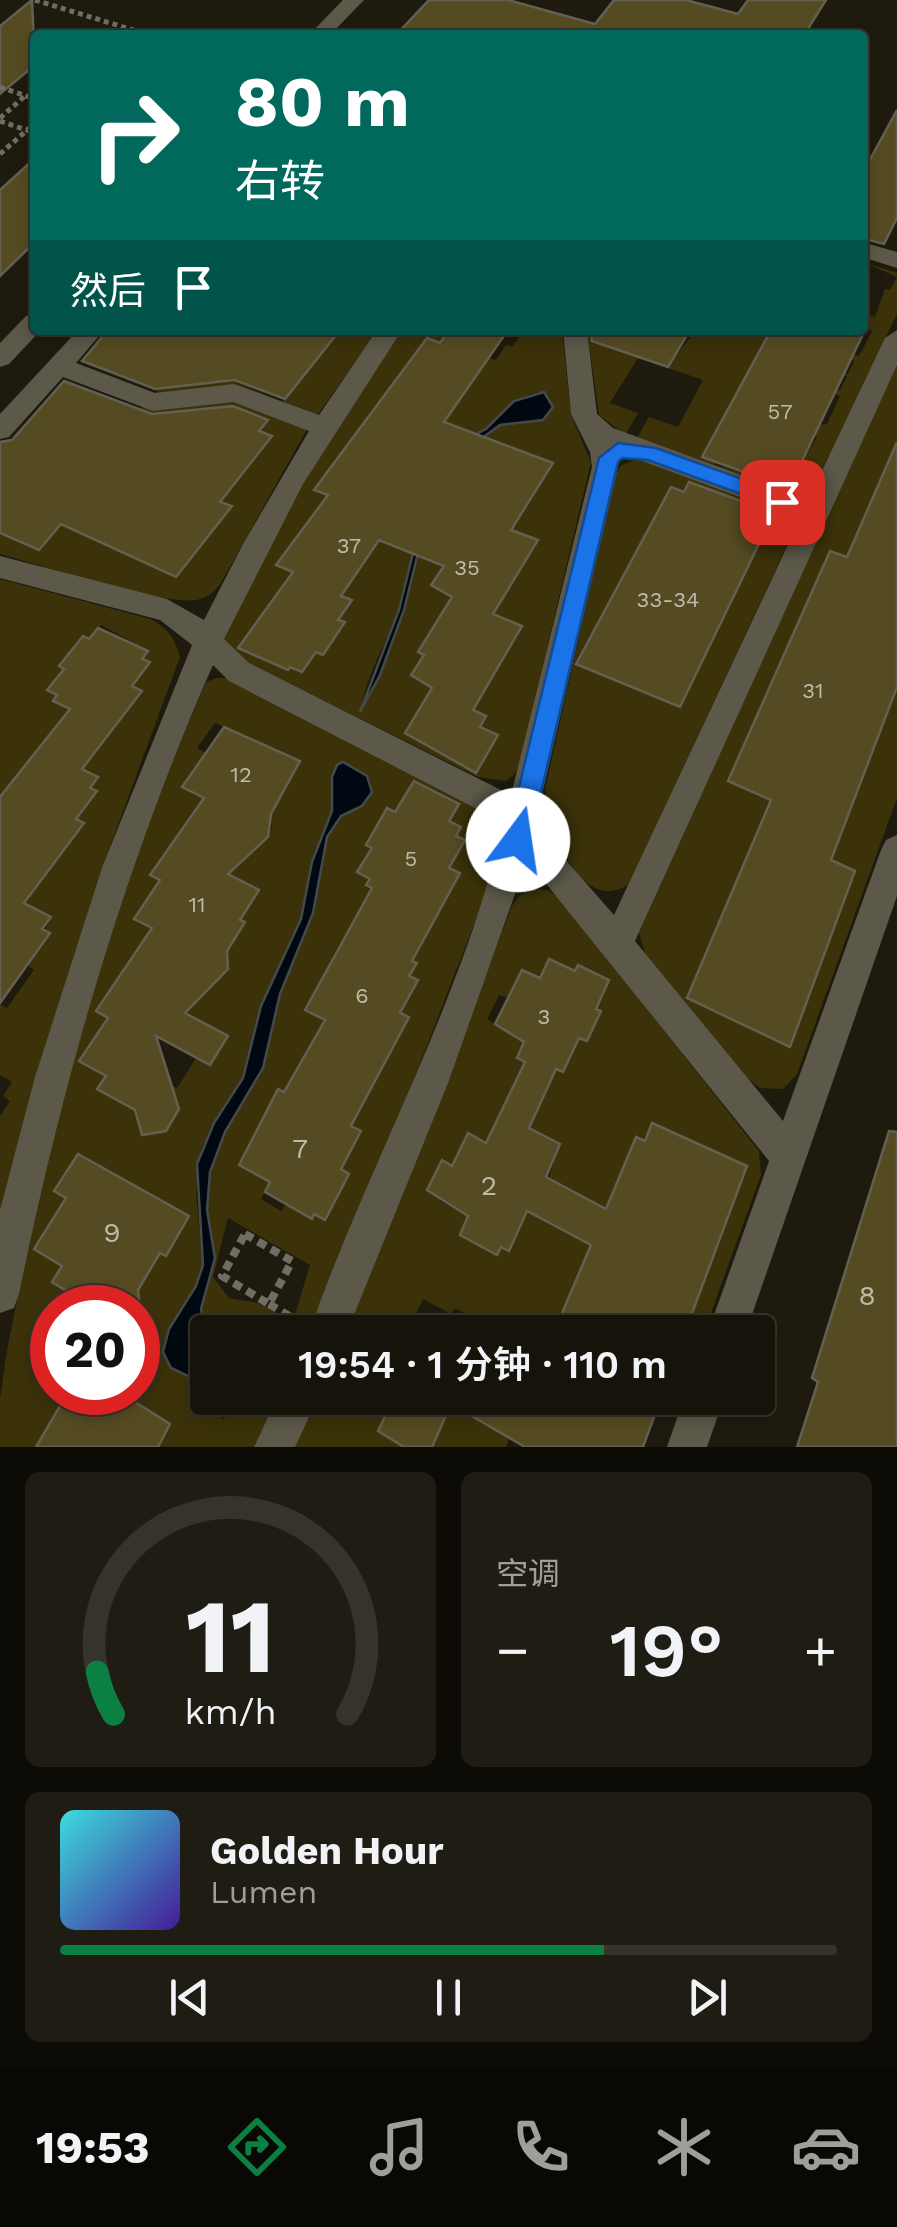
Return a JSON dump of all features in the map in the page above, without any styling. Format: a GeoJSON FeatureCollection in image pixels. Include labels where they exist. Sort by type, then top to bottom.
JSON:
{"type":"FeatureCollection","features":[{"type":"Feature","properties":{"kind":"street"},"geometry":{"type":"LineString","coordinates":[[324,30],[354,0]]}},
{"type":"Feature","properties":{"kind":"street"},"geometry":{"type":"LineString","coordinates":[[868,251],[897,260]]}},
{"type":"Feature","properties":{"kind":"street"},"geometry":{"type":"LineString","coordinates":[[0,358],[30,327]]}},
{"type":"Feature","properties":{"kind":"street"},"geometry":{"type":"LineString","coordinates":[[0,430],[87,335]]}},
{"type":"Feature","properties":{"kind":"street"},"geometry":{"type":"LineString","coordinates":[[0,1294],[34,1143],[72,1009],[150,774],[206,642],[253,546],[322,426],[386,335]]}},
{"type":"Feature","properties":{"kind":"street"},"geometry":{"type":"LineString","coordinates":[[576,335],[583,407],[603,452],[604,471]]}},
{"type":"Feature","properties":{"kind":"street"},"geometry":{"type":"LineString","coordinates":[[617,944],[897,338]]}},
{"type":"Feature","properties":{"kind":"street"},"geometry":{"type":"LineString","coordinates":[[55,368],[137,405]]}},
{"type":"Feature","properties":{"kind":"street"},"geometry":{"type":"LineString","coordinates":[[55,368],[153,402],[234,393],[322,426]]}},
{"type":"Feature","properties":{"kind":"street"},"geometry":{"type":"LineString","coordinates":[[583,407],[596,430],[816,514]]}},
{"type":"Feature","properties":{"kind":"street"},"geometry":{"type":"LineString","coordinates":[[335,1315],[444,1047],[521,829],[604,471],[609,458],[618,450],[649,453]]}},
{"type":"Feature","properties":{"kind":"street"},"geometry":{"type":"LineString","coordinates":[[0,566],[168,610],[186,621],[239,672],[490,800],[521,829],[789,1157]]}},
{"type":"Feature","properties":{"kind":"street"},"geometry":{"type":"LineString","coordinates":[[733,1315],[897,850]]}},
{"type":"Feature","properties":{"kind":"street"},"geometry":{"type":"LineString","coordinates":[[274,1447],[290,1415]]}},
{"type":"Feature","properties":{"kind":"street"},"geometry":{"type":"LineString","coordinates":[[686,1447],[698,1415]]}},
{"type":"Feature","properties":{"kind":"path"},"geometry":{"type":"LineString","coordinates":[[35,0],[133,30]]}},
{"type":"Feature","properties":{"kind":"path"},"geometry":{"type":"LineString","coordinates":[[0,87],[30,97]]}},
{"type":"Feature","properties":{"kind":"path"},"geometry":{"type":"LineString","coordinates":[[26,96],[0,120],[30,131]]}},
{"type":"Feature","properties":{"kind":"path"},"geometry":{"type":"LineString","coordinates":[[0,154],[30,127]]}},
{"type":"Feature","properties":{"kind":"path"},"geometry":{"type":"LineString","coordinates":[[245,1234],[292,1261],[270,1304],[222,1276],[245,1234]]}},
{"type":"Feature","properties":{"kind":"shaded area"},"geometry":{"type":"Polygon","coordinates":[[[868,264],[868,264],[897,273],[897,277],[868,264]]]}},
{"type":"Feature","properties":{"kind":"shaded area"},"geometry":{"type":"Polygon","coordinates":[[[897,277],[897,314],[811,493],[796,497],[636,440],[649,417],[678,427],[703,380],[638,358],[610,403],[638,413],[625,435],[599,415],[588,335],[604,335],[608,346],[667,367],[692,335],[769,335],[715,465],[796,487],[804,471],[798,468],[817,437],[790,427],[827,424],[840,396],[833,393],[840,390],[847,376],[823,368],[848,374],[854,361],[850,358],[852,354],[859,356],[872,331],[868,329],[868,315],[875,317],[885,289],[890,290],[897,277]]]}},
{"type":"Feature","properties":{"kind":"shaded area"},"geometry":{"type":"Polygon","coordinates":[[[208,335],[254,335],[247,344],[252,347],[227,367],[232,370],[225,378],[282,402],[299,382],[285,375],[298,359],[313,364],[336,335],[374,335],[306,431],[221,583],[204,598],[179,600],[157,596],[0,554],[0,533],[39,550],[148,425],[133,418],[208,335]],[[211,415],[203,424],[197,422],[186,436],[191,439],[183,449],[177,447],[164,461],[169,464],[162,473],[221,501],[239,478],[225,472],[239,453],[254,459],[272,436],[211,415]],[[169,484],[161,493],[154,491],[141,507],[147,510],[138,521],[132,518],[118,534],[124,537],[116,547],[176,577],[196,552],[181,545],[197,525],[213,531],[231,506],[169,484]]]}},
{"type":"Feature","properties":{"kind":"shaded area"},"geometry":{"type":"Polygon","coordinates":[[[399,335],[446,335],[440,343],[427,339],[412,359],[434,367],[423,383],[400,375],[384,396],[441,415],[453,399],[459,401],[475,377],[470,375],[480,360],[471,354],[496,360],[506,345],[512,347],[520,335],[563,335],[571,415],[591,462],[520,761],[515,774],[506,781],[478,777],[246,662],[226,648],[222,639],[266,545],[314,459],[399,335]],[[544,392],[534,393],[464,441],[438,478],[399,609],[372,671],[361,710],[380,675],[404,610],[425,532],[451,466],[463,452],[500,425],[545,418],[553,407],[544,392]],[[362,425],[346,448],[368,457],[356,474],[333,465],[315,489],[328,495],[309,520],[333,530],[320,548],[295,539],[276,564],[293,572],[273,600],[298,610],[284,630],[259,620],[238,648],[288,670],[290,667],[302,672],[316,652],[323,654],[344,623],[338,620],[351,601],[324,585],[338,587],[351,568],[358,570],[378,542],[372,538],[384,521],[361,508],[375,510],[387,493],[393,495],[411,469],[406,465],[417,449],[362,425]],[[492,443],[458,484],[463,486],[452,504],[511,530],[527,505],[502,495],[514,478],[538,487],[553,463],[492,443]],[[474,519],[463,537],[457,535],[438,563],[444,566],[432,585],[493,614],[510,587],[484,576],[496,557],[522,566],[537,541],[474,519]],[[457,603],[444,622],[438,620],[418,651],[424,655],[411,675],[475,707],[493,676],[466,665],[479,644],[506,655],[522,627],[457,603]],[[428,697],[405,733],[479,769],[498,735],[480,727],[485,716],[445,698],[441,703],[428,697]]]}},
{"type":"Feature","properties":{"kind":"shaded area"},"geometry":{"type":"Polygon","coordinates":[[[897,362],[897,575],[830,551],[728,781],[842,830],[897,687],[897,798],[797,1074],[783,1089],[760,1088],[747,1078],[645,953],[639,933],[897,362]],[[759,829],[688,998],[790,1046],[821,965],[789,950],[828,946],[855,871],[759,829]]]}},
{"type":"Feature","properties":{"kind":"shaded area"},"geometry":{"type":"Polygon","coordinates":[[[544,392],[553,407],[543,420],[500,425],[463,452],[419,549],[404,610],[380,675],[360,712],[399,610],[413,553],[464,440],[486,429],[514,401],[544,392]]]}},
{"type":"Feature","properties":{"kind":"shaded area"},"geometry":{"type":"Polygon","coordinates":[[[637,459],[788,513],[796,526],[629,884],[612,891],[596,888],[569,862],[552,824],[545,789],[620,466],[637,459]],[[672,487],[575,663],[680,707],[698,669],[665,656],[701,665],[714,636],[687,617],[718,629],[731,601],[700,588],[702,584],[734,596],[750,563],[719,551],[720,547],[752,559],[769,524],[672,487]]]}},
{"type":"Feature","properties":{"kind":"shaded area"},"geometry":{"type":"Polygon","coordinates":[[[0,579],[150,619],[166,630],[180,657],[104,863],[0,1217],[0,1116],[10,1101],[3,1096],[12,1082],[0,1075],[0,1005],[7,1008],[34,970],[27,965],[51,917],[24,903],[83,823],[76,819],[96,792],[90,788],[0,803],[0,579]],[[101,625],[89,639],[83,636],[59,666],[64,669],[47,690],[57,695],[54,701],[141,691],[132,686],[149,662],[142,659],[148,651],[101,625]]]}},
{"type":"Feature","properties":{"kind":"shaded area"},"geometry":{"type":"Polygon","coordinates":[[[228,678],[485,810],[495,826],[498,855],[379,1169],[316,1315],[295,1315],[310,1265],[228,1218],[213,1277],[229,1298],[258,1303],[277,1315],[202,1315],[215,1259],[207,1210],[210,1172],[225,1132],[263,1068],[280,994],[313,913],[327,837],[341,816],[362,806],[371,781],[343,762],[337,765],[332,811],[312,862],[301,919],[261,1006],[243,1078],[201,1149],[196,1196],[203,1265],[196,1286],[169,1329],[177,1371],[190,1377],[190,1415],[220,1415],[222,1419],[232,1415],[270,1415],[254,1447],[158,1447],[135,1415],[160,1415],[160,1285],[142,1285],[160,1253],[166,1255],[188,1216],[119,1176],[112,1186],[54,1191],[66,1198],[34,1249],[62,1266],[53,1282],[58,1285],[30,1285],[30,1415],[55,1415],[39,1441],[47,1447],[0,1447],[0,1398],[7,1350],[47,1155],[102,960],[148,817],[206,682],[228,678]],[[215,723],[197,748],[206,753],[183,788],[207,799],[253,844],[264,841],[272,827],[269,817],[299,761],[215,723]],[[405,795],[395,812],[387,809],[366,844],[372,848],[367,886],[398,900],[440,910],[460,874],[449,868],[465,840],[456,836],[461,827],[431,813],[433,807],[405,795]],[[170,847],[150,875],[160,880],[134,919],[159,932],[214,982],[228,969],[226,953],[245,923],[240,920],[258,889],[170,847]],[[340,943],[305,1010],[335,1025],[408,1017],[400,1013],[418,981],[409,976],[416,963],[386,948],[340,943]],[[97,1011],[108,1018],[79,1061],[106,1076],[98,1089],[138,1112],[143,1128],[154,1134],[166,1131],[179,1109],[164,1081],[177,1088],[196,1058],[210,1065],[227,1036],[97,1011]],[[295,1073],[284,1092],[278,1089],[239,1164],[270,1182],[261,1199],[281,1211],[286,1204],[311,1218],[314,1214],[325,1220],[349,1174],[341,1169],[361,1132],[351,1126],[359,1111],[295,1073]]]}},
{"type":"Feature","properties":{"kind":"shaded area"},"geometry":{"type":"Polygon","coordinates":[[[343,762],[367,776],[372,792],[362,806],[341,816],[327,837],[313,913],[280,994],[263,1068],[225,1132],[210,1172],[207,1210],[215,1258],[202,1315],[190,1315],[190,1377],[171,1368],[163,1352],[169,1329],[196,1286],[203,1265],[197,1164],[214,1123],[243,1078],[261,1006],[301,919],[312,862],[332,811],[332,777],[337,765],[343,762]]]}},
{"type":"Feature","properties":{"kind":"shaded area"},"geometry":{"type":"Polygon","coordinates":[[[533,889],[548,890],[560,899],[759,1151],[761,1175],[710,1315],[691,1315],[747,1166],[652,1123],[645,1141],[636,1138],[561,1315],[468,1315],[455,1308],[451,1314],[423,1299],[415,1315],[353,1315],[512,906],[520,895],[533,889]],[[550,959],[540,978],[508,998],[499,995],[487,1019],[524,1042],[517,1059],[552,1076],[556,1069],[563,1072],[579,1038],[587,1041],[601,1012],[596,1009],[609,980],[578,965],[575,971],[550,959]],[[528,1128],[486,1143],[468,1133],[452,1166],[443,1161],[440,1201],[468,1216],[460,1235],[497,1255],[501,1247],[509,1251],[527,1211],[536,1215],[560,1144],[528,1128]]]}},
{"type":"Feature","properties":{"kind":"shaded area"},"geometry":{"type":"Polygon","coordinates":[[[309,1415],[385,1415],[378,1431],[404,1447],[293,1447],[309,1415]]]}},
{"type":"Feature","properties":{"kind":"shaded area"},"geometry":{"type":"Polygon","coordinates":[[[446,1415],[519,1415],[506,1447],[432,1447],[446,1415]]]}},
{"type":"Feature","properties":{"kind":"building"},"geometry":{"type":"Polygon","coordinates":[[[32,0],[30,69],[0,94],[0,26],[32,0]]]}},
{"type":"Feature","properties":{"kind":"building"},"geometry":{"type":"Polygon","coordinates":[[[429,0],[508,0],[595,24],[614,0],[686,0],[738,14],[748,0],[826,0],[807,30],[401,30],[429,0]]]}},
{"type":"Feature","properties":{"kind":"building"},"geometry":{"type":"Polygon","coordinates":[[[897,110],[897,218],[884,244],[868,240],[868,163],[897,110]]]}},
{"type":"Feature","properties":{"kind":"building"},"geometry":{"type":"Polygon","coordinates":[[[30,163],[30,247],[0,276],[0,190],[30,163]]]}},
{"type":"Feature","properties":{"kind":"building"},"geometry":{"type":"Polygon","coordinates":[[[104,335],[336,335],[285,399],[234,380],[155,389],[82,361],[104,335]]]}},
{"type":"Feature","properties":{"kind":"building"},"geometry":{"type":"Polygon","coordinates":[[[446,335],[505,335],[444,422],[553,463],[511,530],[538,540],[493,614],[522,626],[473,710],[486,716],[480,727],[498,735],[476,773],[405,733],[432,688],[411,675],[424,655],[418,652],[452,597],[431,585],[444,566],[379,540],[341,596],[352,600],[338,620],[345,622],[323,655],[316,652],[302,672],[290,667],[288,670],[238,648],[293,572],[276,565],[328,495],[314,490],[427,338],[440,343],[446,335]]]}},
{"type":"Feature","properties":{"kind":"building"},"geometry":{"type":"Polygon","coordinates":[[[591,335],[687,335],[668,367],[592,341],[591,335]]]}},
{"type":"Feature","properties":{"kind":"building"},"geometry":{"type":"Polygon","coordinates":[[[768,335],[863,335],[789,488],[702,457],[768,335]]]}},
{"type":"Feature","properties":{"kind":"building"},"geometry":{"type":"Polygon","coordinates":[[[64,381],[152,414],[233,406],[268,420],[259,431],[272,436],[220,502],[232,506],[176,577],[61,524],[39,550],[0,533],[0,442],[12,440],[64,381]]]}},
{"type":"Feature","properties":{"kind":"building"},"geometry":{"type":"Polygon","coordinates":[[[897,442],[897,687],[831,860],[855,871],[790,1047],[687,998],[771,800],[728,781],[830,551],[847,557],[897,442]]]}},
{"type":"Feature","properties":{"kind":"building"},"geometry":{"type":"Polygon","coordinates":[[[689,482],[774,513],[680,707],[576,664],[671,487],[684,492],[689,482]]]}},
{"type":"Feature","properties":{"kind":"building"},"geometry":{"type":"Polygon","coordinates":[[[98,628],[148,651],[142,659],[150,662],[132,686],[142,691],[82,769],[98,777],[90,788],[97,791],[76,819],[84,823],[24,903],[51,917],[42,929],[50,933],[0,1003],[0,797],[70,709],[53,701],[57,695],[47,690],[64,669],[59,666],[83,636],[89,639],[98,628]]]}},
{"type":"Feature","properties":{"kind":"building"},"geometry":{"type":"Polygon","coordinates":[[[224,727],[300,761],[271,814],[268,837],[228,874],[259,890],[227,951],[228,969],[185,1013],[228,1036],[210,1065],[156,1036],[179,1109],[166,1131],[142,1135],[135,1110],[97,1089],[106,1076],[79,1061],[108,1018],[96,1011],[152,928],[134,919],[160,880],[150,875],[204,798],[182,787],[224,727]]]}},
{"type":"Feature","properties":{"kind":"building"},"geometry":{"type":"Polygon","coordinates":[[[414,781],[459,804],[449,821],[461,827],[456,836],[465,840],[449,868],[460,873],[412,961],[417,963],[409,976],[418,980],[400,1013],[409,1017],[351,1126],[361,1131],[341,1169],[349,1174],[325,1220],[314,1214],[312,1219],[265,1192],[270,1182],[239,1165],[278,1089],[284,1092],[325,1020],[305,1010],[372,888],[366,885],[370,879],[357,872],[372,848],[366,845],[387,808],[395,812],[414,781]]]}},
{"type":"Feature","properties":{"kind":"building"},"geometry":{"type":"Polygon","coordinates":[[[549,959],[575,971],[578,965],[609,980],[587,1041],[579,1038],[563,1072],[556,1069],[529,1128],[560,1144],[546,1177],[606,1209],[636,1137],[645,1141],[652,1123],[747,1166],[691,1315],[561,1315],[591,1245],[527,1211],[509,1251],[501,1247],[497,1255],[460,1235],[468,1216],[427,1190],[442,1160],[452,1166],[468,1133],[486,1143],[525,1062],[517,1058],[524,1042],[495,1024],[522,970],[540,978],[549,959]]]}},
{"type":"Feature","properties":{"kind":"building"},"geometry":{"type":"Polygon","coordinates":[[[889,1131],[897,1132],[897,1447],[797,1447],[818,1382],[812,1378],[889,1131]]]}},
{"type":"Feature","properties":{"kind":"building"},"geometry":{"type":"Polygon","coordinates":[[[78,1154],[189,1216],[166,1256],[160,1253],[141,1285],[57,1285],[52,1282],[62,1266],[34,1249],[66,1198],[54,1191],[78,1154]]]}},
{"type":"Feature","properties":{"kind":"building"},"geometry":{"type":"Polygon","coordinates":[[[55,1415],[156,1415],[170,1424],[158,1447],[36,1447],[55,1415]]]}},
{"type":"Feature","properties":{"kind":"building"},"geometry":{"type":"Polygon","coordinates":[[[386,1415],[446,1415],[432,1447],[404,1447],[378,1431],[386,1415]]]}},
{"type":"Feature","properties":{"kind":"building"},"geometry":{"type":"Polygon","coordinates":[[[470,1415],[655,1415],[643,1447],[525,1447],[470,1415]]]}},
{"type":"Feature","properties":{"kind":"route"},"geometry":{"type":"LineString","coordinates":[[518,840],[609,458],[618,450],[649,453],[782,502]]}}]}
